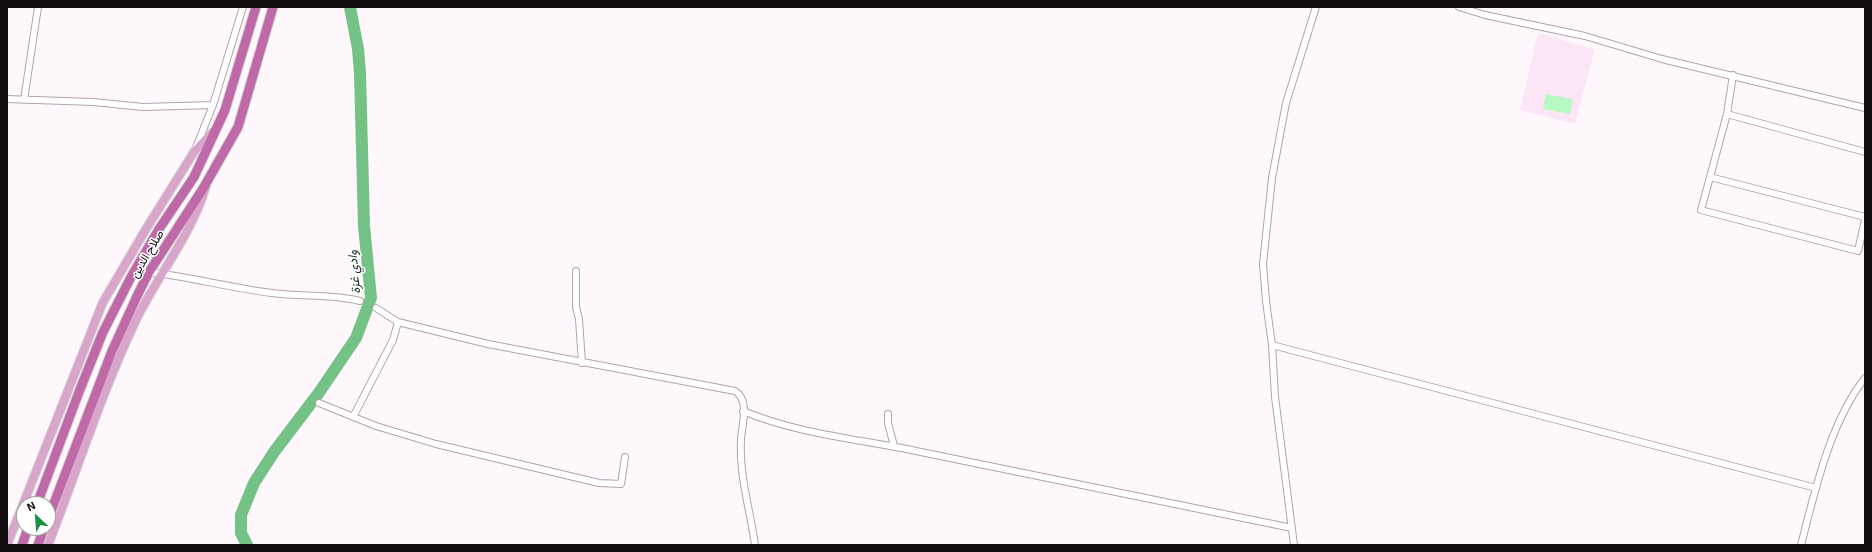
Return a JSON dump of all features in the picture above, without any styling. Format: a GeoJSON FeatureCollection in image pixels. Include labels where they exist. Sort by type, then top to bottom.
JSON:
{"type":"FeatureCollection","features":[{"type":"Feature","properties":{"kind":"highway","name":"صلاح الدين"},"geometry":{"type":"LineString","coordinates":[[40,496],[78,392],[103,332],[131,277],[159,229],[194,177],[225,110],[256,7]]}},
{"type":"Feature","properties":{"kind":"highway","name":"صلاح الدين"},"geometry":{"type":"LineString","coordinates":[[56,498],[112,351],[149,272],[208,180],[238,127],[273,7]]}},
{"type":"Feature","properties":{"kind":"main road"},"geometry":{"type":"LineString","coordinates":[[7,545],[103,302],[194,152],[216,129]]}},
{"type":"Feature","properties":{"kind":"main road"},"geometry":{"type":"LineString","coordinates":[[48,545],[103,400],[134,324],[200,207],[208,180]]}},
{"type":"Feature","properties":{"kind":"street"},"geometry":{"type":"LineString","coordinates":[[24,100],[38,7]]}},
{"type":"Feature","properties":{"kind":"street"},"geometry":{"type":"LineString","coordinates":[[194,152],[213,105],[243,7]]}},
{"type":"Feature","properties":{"kind":"street"},"geometry":{"type":"LineString","coordinates":[[1294,545],[1275,397],[1272,344],[1263,264],[1272,178],[1286,102],[1316,7]]}},
{"type":"Feature","properties":{"kind":"street"},"geometry":{"type":"LineString","coordinates":[[1459,7],[1485,15],[1585,36],[1662,58],[1865,108]]}},
{"type":"Feature","properties":{"kind":"street"},"geometry":{"type":"LineString","coordinates":[[1710,177],[1865,219],[1858,251],[1701,210],[1727,114],[1732,75]]}},
{"type":"Feature","properties":{"kind":"street"},"geometry":{"type":"LineString","coordinates":[[7,99],[94,102],[143,107],[213,105]]}},
{"type":"Feature","properties":{"kind":"street"},"geometry":{"type":"LineString","coordinates":[[1727,114],[1865,152]]}},
{"type":"Feature","properties":{"kind":"street"},"geometry":{"type":"LineString","coordinates":[[576,271],[576,307],[579,319],[582,364]]}},
{"type":"Feature","properties":{"kind":"street"},"geometry":{"type":"LineString","coordinates":[[149,272],[182,276],[236,289],[360,301]]}},
{"type":"Feature","properties":{"kind":"street"},"geometry":{"type":"LineString","coordinates":[[376,308],[398,322],[488,344],[582,364],[735,391],[743,398],[741,440],[742,475],[755,545]]}},
{"type":"Feature","properties":{"kind":"street"},"geometry":{"type":"LineString","coordinates":[[353,417],[393,340],[398,322]]}},
{"type":"Feature","properties":{"kind":"street"},"geometry":{"type":"LineString","coordinates":[[1272,344],[1816,488]]}},
{"type":"Feature","properties":{"kind":"street"},"geometry":{"type":"LineString","coordinates":[[1801,545],[1816,488],[1832,440],[1847,406],[1865,378]]}},
{"type":"Feature","properties":{"kind":"street"},"geometry":{"type":"LineString","coordinates":[[319,403],[353,417],[436,444],[599,483],[622,484],[625,457]]}},
{"type":"Feature","properties":{"kind":"street"},"geometry":{"type":"LineString","coordinates":[[743,411],[766,421],[788,427],[894,446],[1292,528]]}},
{"type":"Feature","properties":{"kind":"street"},"geometry":{"type":"LineString","coordinates":[[888,414],[888,424],[894,446]]}},
{"type":"Feature","properties":{"kind":"shaded area"},"geometry":{"type":"Polygon","coordinates":[[[1538,33],[1593,49],[1594,52],[1575,124],[1520,110],[1538,33]]]}},
{"type":"Feature","properties":{"kind":"green space"},"geometry":{"type":"Polygon","coordinates":[[[1546,94],[1573,99],[1570,114],[1543,109],[1546,94]]]}},
{"type":"Feature","properties":{"kind":"waterway","name":"وادي غزة"},"geometry":{"type":"LineString","coordinates":[[247,545],[241,533],[241,515],[254,483],[274,452],[318,394],[356,338],[371,298],[364,226],[360,73],[358,49],[350,7]]}}]}
